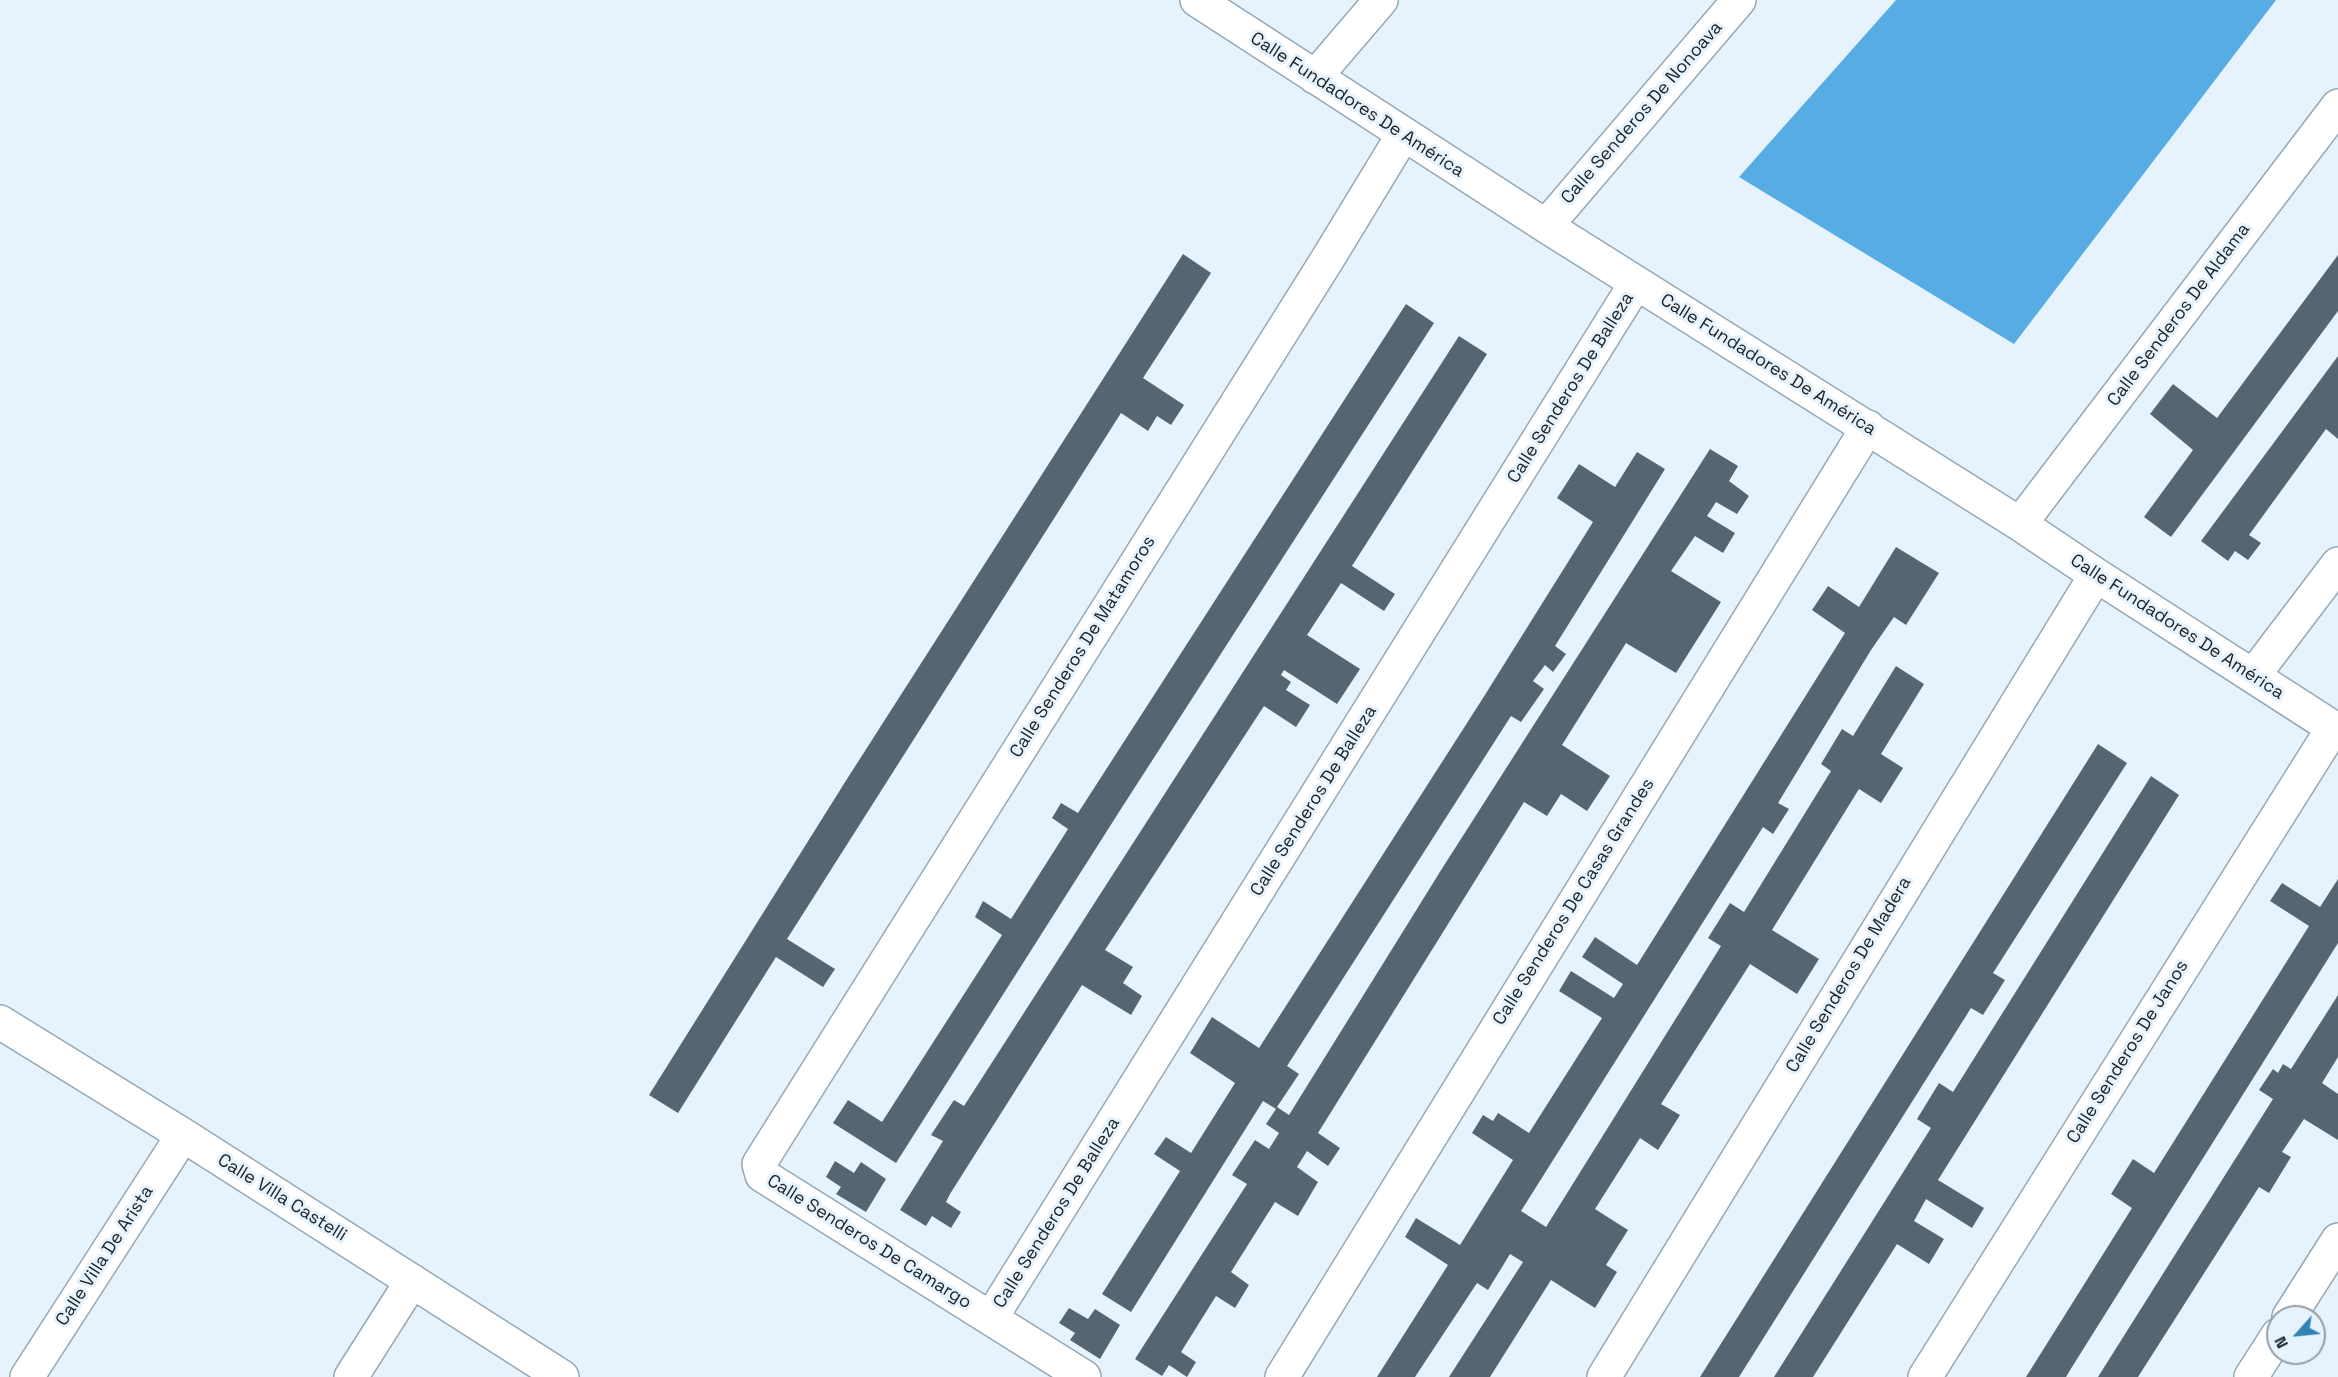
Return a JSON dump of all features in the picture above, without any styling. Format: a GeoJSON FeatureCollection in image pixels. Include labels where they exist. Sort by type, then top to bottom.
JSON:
{"type":"FeatureCollection","features":[{"type":"Feature","properties":{"kind":"street","name":"Calle Fundadores De América"},"geometry":{"type":"LineString","coordinates":[[1197,0],[1403,135],[1868,427],[2336,729]]}},
{"type":"Feature","properties":{"kind":"street"},"geometry":{"type":"LineString","coordinates":[[1315,77],[1382,0]]}},
{"type":"Feature","properties":{"kind":"street","name":"Calle Senderos De Nonoava"},"geometry":{"type":"LineString","coordinates":[[1546,226],[1739,0]]}},
{"type":"Feature","properties":{"kind":"street","name":"Calle Senderos De Aldama"},"geometry":{"type":"LineString","coordinates":[[2020,524],[2338,106]]}},
{"type":"Feature","properties":{"kind":"street","name":"Calle Senderos De Matamoros"},"geometry":{"type":"LineString","coordinates":[[762,1157],[1403,135]]}},
{"type":"Feature","properties":{"kind":"street","name":"Calle Senderos De Balleza"},"geometry":{"type":"LineString","coordinates":[[991,1318],[1636,283]]}},
{"type":"Feature","properties":{"kind":"street","name":"Calle Senderos De Casas Grandes"},"geometry":{"type":"LineString","coordinates":[[1282,1377],[1868,427]]}},
{"type":"Feature","properties":{"kind":"street"},"geometry":{"type":"LineString","coordinates":[[2253,676],[2338,564]]}},
{"type":"Feature","properties":{"kind":"street","name":"Calle Senderos De Madera"},"geometry":{"type":"LineString","coordinates":[[1604,1377],[2096,575]]}},
{"type":"Feature","properties":{"kind":"street","name":"Calle Senderos De Janos"},"geometry":{"type":"LineString","coordinates":[[1925,1377],[2336,729]]}},
{"type":"Feature","properties":{"kind":"street","name":"Calle Villa Castelli"},"geometry":{"type":"LineString","coordinates":[[0,1022],[183,1135],[562,1377]]}},
{"type":"Feature","properties":{"kind":"street","name":"Calle Villa De Arista"},"geometry":{"type":"LineString","coordinates":[[27,1377],[183,1135]]}},
{"type":"Feature","properties":{"kind":"street","name":"Calle Senderos De Camargo"},"geometry":{"type":"LineString","coordinates":[[762,1157],[759,1164],[759,1171],[762,1175],[1084,1377]]}},
{"type":"Feature","properties":{"kind":"street"},"geometry":{"type":"LineString","coordinates":[[2297,1305],[2338,1240]]}},
{"type":"Feature","properties":{"kind":"street"},"geometry":{"type":"LineString","coordinates":[[351,1377],[412,1281]]}},
{"type":"Feature","properties":{"kind":"street"},"geometry":{"type":"LineString","coordinates":[[2251,1377],[2266,1354]]}},
{"type":"Feature","properties":{"kind":"water"},"geometry":{"type":"Polygon","coordinates":[[[1896,0],[2276,0],[2014,344],[1739,177],[1896,0]]]}},
{"type":"Feature","properties":{"kind":"building"},"geometry":{"type":"Polygon","coordinates":[[[1183,254],[1211,273],[1143,378],[1184,405],[1171,425],[1157,416],[1148,431],[1121,413],[787,939],[835,969],[823,987],[776,957],[678,1113],[649,1095],[847,779],[1183,254]]]}},
{"type":"Feature","properties":{"kind":"building"},"geometry":{"type":"Polygon","coordinates":[[[2338,255],[2338,311],[2171,537],[2144,517],[2193,450],[2150,414],[2173,384],[2217,418],[2338,255]]]}},
{"type":"Feature","properties":{"kind":"building"},"geometry":{"type":"Polygon","coordinates":[[[1406,304],[1434,323],[896,1163],[833,1123],[848,1100],[882,1122],[1002,935],[975,917],[983,901],[1011,919],[1068,829],[1052,818],[1061,803],[1078,813],[1406,304]]]}},
{"type":"Feature","properties":{"kind":"building"},"geometry":{"type":"Polygon","coordinates":[[[1459,336],[1487,354],[1352,566],[1395,594],[1384,611],[1341,583],[1307,635],[1360,669],[1337,704],[1284,670],[1281,675],[1291,682],[1286,690],[1310,705],[1296,727],[1264,706],[1105,950],[1133,967],[1123,983],[1142,996],[1131,1015],[1082,985],[950,1194],[946,1202],[961,1212],[951,1228],[932,1216],[926,1226],[900,1210],[943,1141],[931,1135],[954,1100],[964,1106],[1459,336]]]}},
{"type":"Feature","properties":{"kind":"building"},"geometry":{"type":"Polygon","coordinates":[[[2338,356],[2338,439],[2326,429],[2249,535],[2261,543],[2248,560],[2235,551],[2228,561],[2201,541],[2338,356]]]}},
{"type":"Feature","properties":{"kind":"building"},"geometry":{"type":"Polygon","coordinates":[[[1710,449],[1738,466],[1729,481],[1749,496],[1737,514],[1716,502],[1707,516],[1735,533],[1723,553],[1695,536],[1671,571],[1721,602],[1676,673],[1626,643],[1562,745],[1610,776],[1587,811],[1561,794],[1547,816],[1524,802],[1318,1133],[1340,1148],[1328,1166],[1307,1151],[1297,1167],[1318,1182],[1298,1216],[1275,1202],[1231,1272],[1249,1285],[1235,1308],[1216,1296],[1181,1352],[1196,1362],[1187,1377],[1169,1365],[1162,1376],[1135,1359],[1247,1184],[1232,1175],[1255,1140],[1269,1149],[1279,1133],[1266,1124],[1276,1109],[1263,1101],[1131,1312],[1102,1294],[1180,1171],[1154,1154],[1166,1137],[1191,1153],[1235,1083],[1190,1053],[1212,1017],[1259,1048],[1593,522],[1557,498],[1579,464],[1615,487],[1637,452],[1665,469],[1555,646],[1566,654],[1553,672],[1545,665],[1533,681],[1544,689],[1521,722],[1511,716],[1287,1066],[1299,1074],[1277,1107],[1289,1115],[1443,867],[1710,449]]]}},
{"type":"Feature","properties":{"kind":"building"},"geometry":{"type":"Polygon","coordinates":[[[1896,547],[1939,573],[1906,625],[1894,617],[1871,650],[1778,803],[1789,809],[1773,834],[1763,827],[1521,1211],[1546,1227],[1721,946],[1708,938],[1730,903],[1744,912],[1831,771],[1821,764],[1842,729],[1853,736],[1896,666],[1924,684],[1881,754],[1903,768],[1881,803],[1859,789],[1772,930],[1819,959],[1797,994],[1750,964],[1661,1104],[1680,1115],[1658,1150],[1640,1138],[1595,1209],[1628,1230],[1606,1265],[1617,1272],[1595,1308],[1551,1280],[1490,1377],[1449,1377],[1523,1262],[1510,1254],[1488,1290],[1477,1283],[1415,1377],[1377,1377],[1448,1265],[1405,1237],[1416,1218],[1460,1245],[1513,1160],[1472,1133],[1483,1115],[1493,1121],[1498,1113],[1529,1133],[1602,1018],[1559,991],[1571,971],[1614,998],[1623,984],[1582,957],[1595,937],[1637,965],[1845,633],[1812,610],[1828,586],[1859,607],[1896,547]]]}},
{"type":"Feature","properties":{"kind":"building"},"geometry":{"type":"Polygon","coordinates":[[[2098,744],[2127,763],[1993,973],[2005,980],[1983,1015],[1971,1008],[1739,1377],[1700,1377],[2098,744]]]}},
{"type":"Feature","properties":{"kind":"building"},"geometry":{"type":"Polygon","coordinates":[[[2151,776],[2179,795],[1938,1180],[1984,1208],[1972,1228],[1926,1199],[1914,1221],[1944,1239],[1929,1264],[1897,1244],[1813,1377],[1774,1377],[1931,1128],[1917,1119],[1939,1083],[1953,1092],[2151,776]]]}},
{"type":"Feature","properties":{"kind":"building"},"geometry":{"type":"Polygon","coordinates":[[[2338,879],[2338,943],[2066,1377],[2026,1377],[2132,1208],[2111,1194],[2133,1159],[2154,1173],[2309,926],[2270,901],[2282,883],[2320,907],[2338,879]]]}},
{"type":"Feature","properties":{"kind":"building"},"geometry":{"type":"Polygon","coordinates":[[[2338,995],[2338,1057],[2322,1083],[2338,1094],[2338,1140],[2304,1119],[2282,1152],[2291,1157],[2269,1193],[2259,1187],[2138,1377],[2098,1377],[2273,1099],[2259,1090],[2273,1069],[2278,1073],[2283,1064],[2291,1069],[2338,995]]]}},
{"type":"Feature","properties":{"kind":"building"},"geometry":{"type":"Polygon","coordinates":[[[835,1161],[854,1173],[861,1162],[886,1179],[866,1212],[836,1194],[841,1187],[826,1177],[835,1161]]]}},
{"type":"Feature","properties":{"kind":"building"},"geometry":{"type":"Polygon","coordinates":[[[1069,1308],[1088,1319],[1095,1309],[1120,1325],[1100,1359],[1070,1340],[1075,1333],[1059,1323],[1069,1308]]]}}]}
